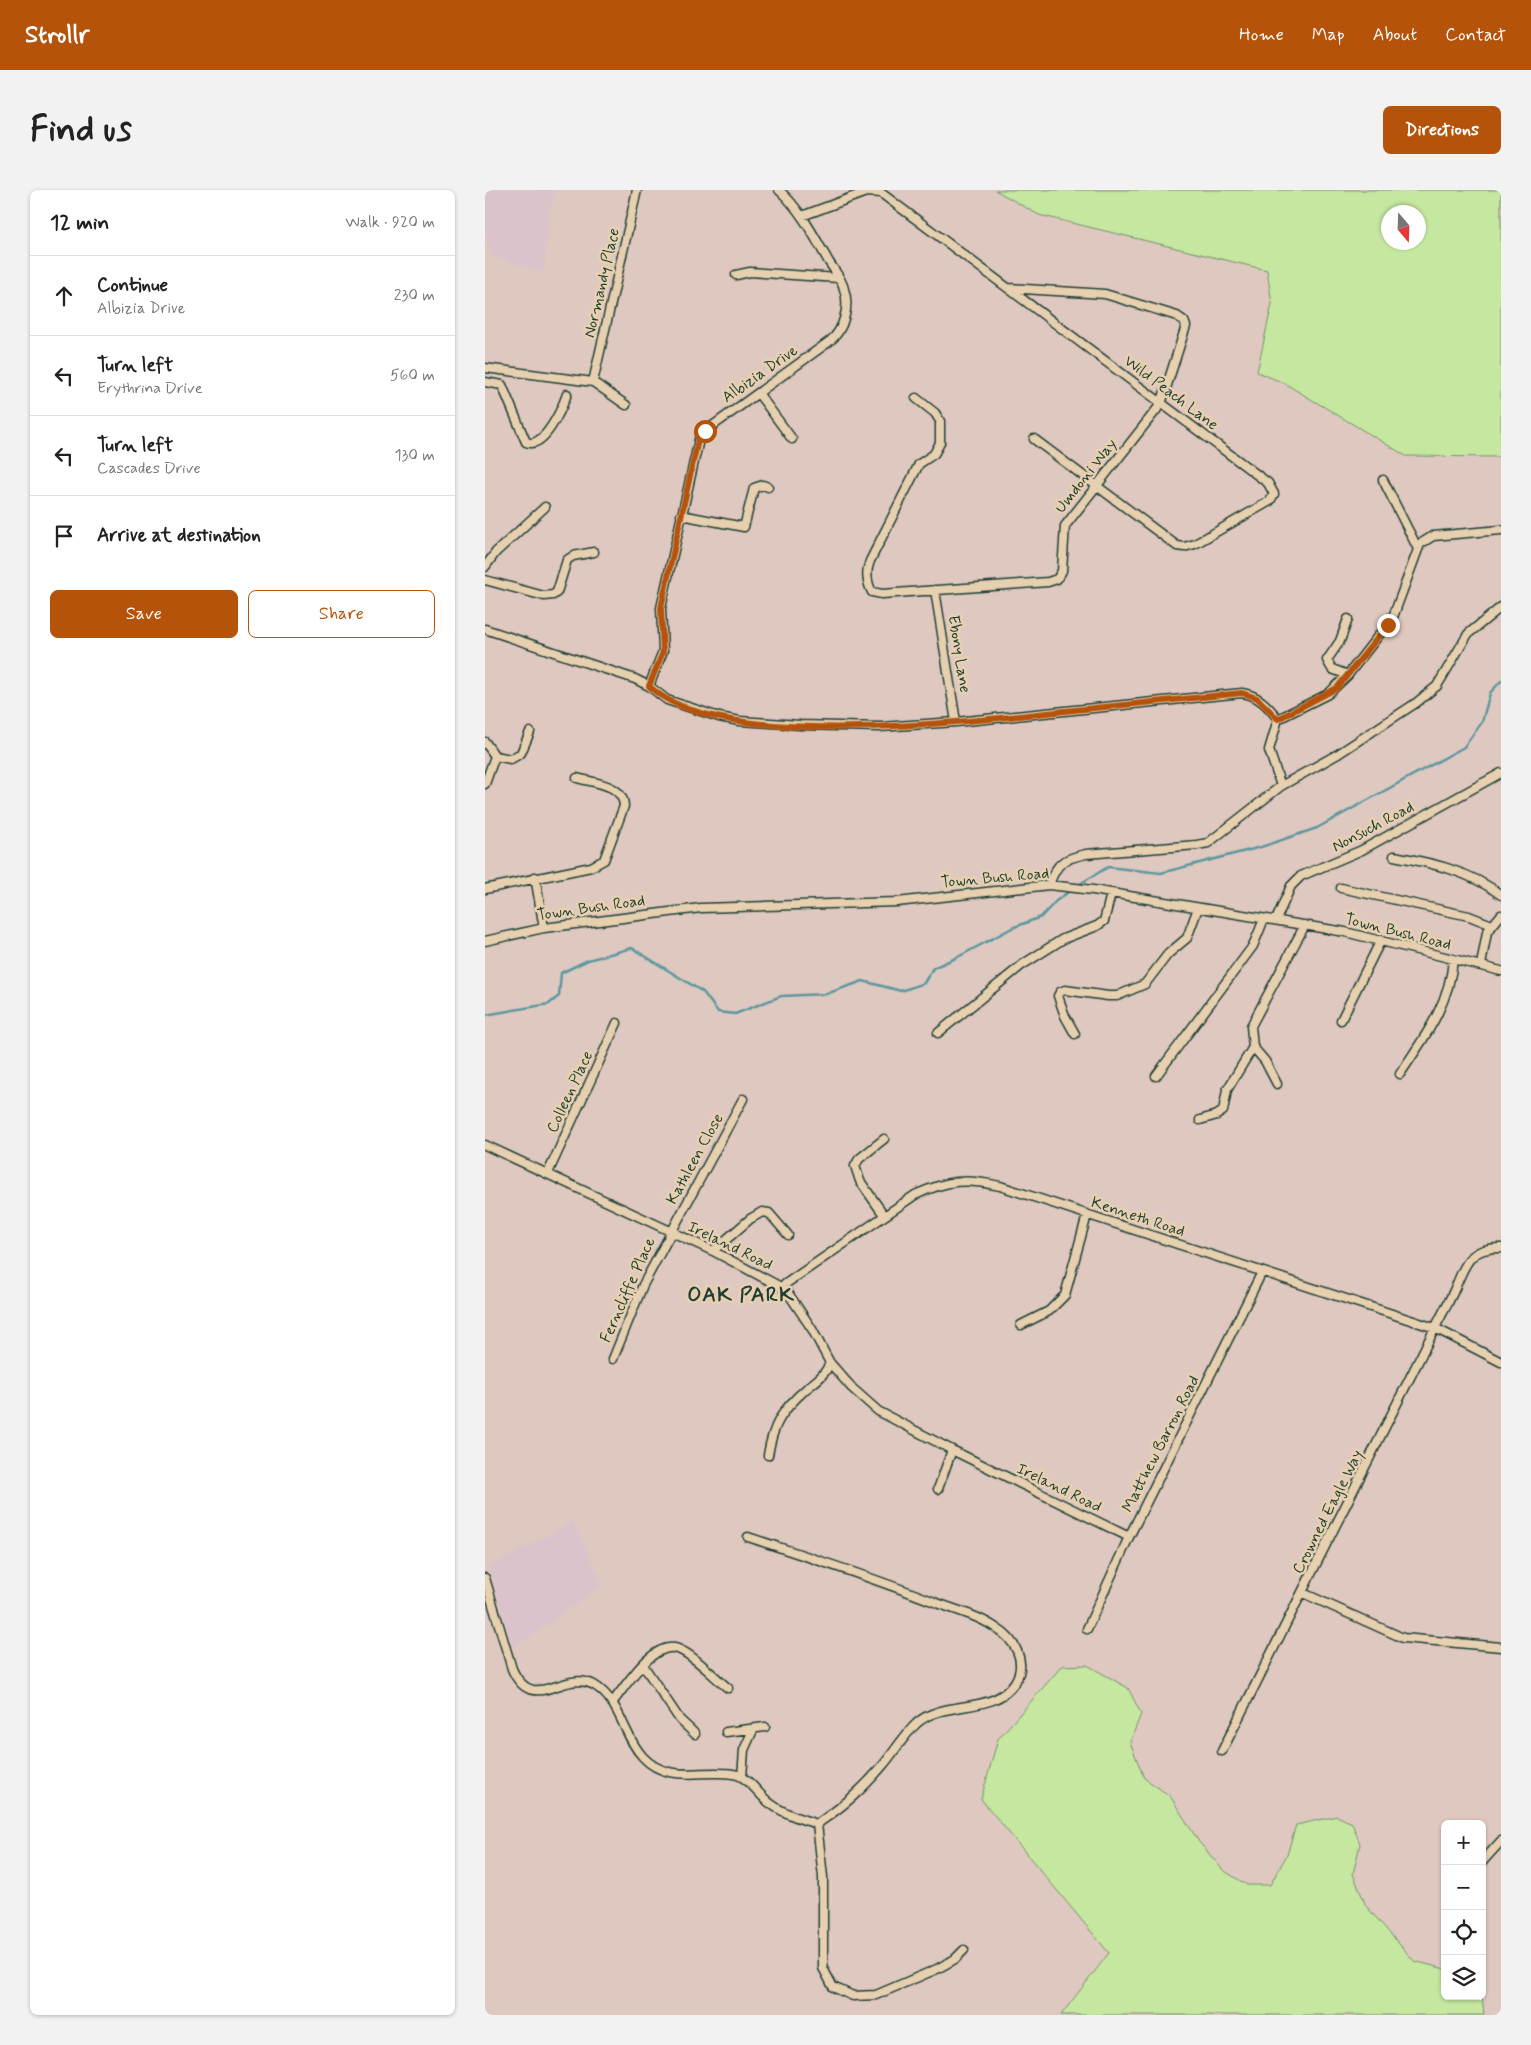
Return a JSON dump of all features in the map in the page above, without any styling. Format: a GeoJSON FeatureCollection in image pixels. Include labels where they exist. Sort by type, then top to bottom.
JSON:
{"type":"FeatureCollection","features":[{"type":"Feature","properties":{"kind":"street","name":"Normandy Place"},"geometry":{"type":"LineString","coordinates":[[593,382],[637,190]]}},
{"type":"Feature","properties":{"kind":"street","name":"Albizia Drive"},"geometry":{"type":"LineString","coordinates":[[649,686],[663,652],[661,615],[681,515],[700,435],[830,341],[841,331],[845,295],[838,278],[802,216],[779,190]]}},
{"type":"Feature","properties":{"kind":"street","name":"Wild Peach Lane"},"geometry":{"type":"LineString","coordinates":[[802,216],[865,192],[877,192],[1268,483],[1273,490],[1272,498],[1195,544],[1184,547],[1173,543],[1034,439]]}},
{"type":"Feature","properties":{"kind":"street"},"geometry":{"type":"LineString","coordinates":[[736,275],[750,272],[838,278]]}},
{"type":"Feature","properties":{"kind":"street","name":"Umdoni Way"},"geometry":{"type":"LineString","coordinates":[[916,398],[935,413],[940,421],[939,443],[934,454],[921,462],[911,478],[870,560],[867,569],[868,581],[875,593],[1048,582],[1057,579],[1062,571],[1065,526],[1095,485],[1161,404],[1186,326],[1181,318],[1105,294],[1008,288]]}},
{"type":"Feature","properties":{"kind":"street"},"geometry":{"type":"LineString","coordinates":[[485,368],[593,382],[626,405]]}},
{"type":"Feature","properties":{"kind":"street"},"geometry":{"type":"LineString","coordinates":[[504,371],[503,385],[526,442],[531,444],[537,442],[546,433],[562,407],[567,394]]}},
{"type":"Feature","properties":{"kind":"street"},"geometry":{"type":"LineString","coordinates":[[485,382],[503,385]]}},
{"type":"Feature","properties":{"kind":"street"},"geometry":{"type":"LineString","coordinates":[[758,393],[792,439]]}},
{"type":"Feature","properties":{"kind":"street"},"geometry":{"type":"LineString","coordinates":[[1383,480],[1418,549]]}},
{"type":"Feature","properties":{"kind":"street"},"geometry":{"type":"LineString","coordinates":[[681,515],[744,527],[754,488],[768,486]]}},
{"type":"Feature","properties":{"kind":"street"},"geometry":{"type":"LineString","coordinates":[[485,567],[496,552],[545,507]]}},
{"type":"Feature","properties":{"kind":"street"},"geometry":{"type":"LineString","coordinates":[[1281,786],[1269,750],[1278,719],[1328,694],[1348,675],[1393,617],[1420,544],[1433,536],[1501,530]]}},
{"type":"Feature","properties":{"kind":"street"},"geometry":{"type":"LineString","coordinates":[[485,580],[545,596],[553,595],[557,592],[567,560],[573,556],[594,552]]}},
{"type":"Feature","properties":{"kind":"street","name":"Ebony Lane"},"geometry":{"type":"LineString","coordinates":[[935,590],[956,722]]}},
{"type":"Feature","properties":{"kind":"street"},"geometry":{"type":"LineString","coordinates":[[1049,885],[1055,868],[1072,857],[1086,854],[1197,845],[1208,842],[1281,786],[1339,754],[1416,703],[1437,686],[1468,634],[1501,607]]}},
{"type":"Feature","properties":{"kind":"street"},"geometry":{"type":"LineString","coordinates":[[1348,619],[1340,641],[1327,660],[1333,669],[1348,675]]}},
{"type":"Feature","properties":{"kind":"street"},"geometry":{"type":"LineString","coordinates":[[485,629],[649,686],[667,700],[719,717],[740,721],[800,726],[880,727],[956,722],[1242,693],[1257,698],[1278,719]]}},
{"type":"Feature","properties":{"kind":"street"},"geometry":{"type":"LineString","coordinates":[[485,742],[495,756],[511,759],[518,757],[530,732]]}},
{"type":"Feature","properties":{"kind":"street"},"geometry":{"type":"LineString","coordinates":[[485,784],[495,756]]}},
{"type":"Feature","properties":{"kind":"street","name":"Nonsuch Road"},"geometry":{"type":"LineString","coordinates":[[1276,920],[1291,886],[1301,876],[1362,850],[1501,772]]}},
{"type":"Feature","properties":{"kind":"street"},"geometry":{"type":"LineString","coordinates":[[485,889],[535,876],[591,866],[604,860],[624,806],[624,800],[615,789],[577,778]]}},
{"type":"Feature","properties":{"kind":"street"},"geometry":{"type":"LineString","coordinates":[[1394,856],[1450,869],[1475,878],[1501,895]]}},
{"type":"Feature","properties":{"kind":"street"},"geometry":{"type":"LineString","coordinates":[[535,876],[544,928]]}},
{"type":"Feature","properties":{"kind":"street","name":"Town Bush Road"},"geometry":{"type":"LineString","coordinates":[[485,941],[544,928],[701,908],[897,902],[1049,885],[1093,890],[1305,925],[1381,940],[1501,971]]}},
{"type":"Feature","properties":{"kind":"street"},"geometry":{"type":"LineString","coordinates":[[1341,888],[1469,916],[1492,925]]}},
{"type":"Feature","properties":{"kind":"street"},"geometry":{"type":"LineString","coordinates":[[938,1033],[1022,964],[1063,939],[1097,926],[1104,921],[1111,894]]}},
{"type":"Feature","properties":{"kind":"street"},"geometry":{"type":"LineString","coordinates":[[1075,1034],[1065,1016],[1059,996],[1060,992],[1065,990],[1117,996],[1145,984],[1168,954],[1187,938],[1199,908]]}},
{"type":"Feature","properties":{"kind":"street"},"geometry":{"type":"LineString","coordinates":[[1481,965],[1487,932],[1501,915]]}},
{"type":"Feature","properties":{"kind":"street"},"geometry":{"type":"LineString","coordinates":[[1156,1076],[1253,946],[1264,919]]}},
{"type":"Feature","properties":{"kind":"street"},"geometry":{"type":"LineString","coordinates":[[1277,1084],[1265,1061],[1253,1047],[1251,1026],[1305,925]]}},
{"type":"Feature","properties":{"kind":"street"},"geometry":{"type":"LineString","coordinates":[[1341,1020],[1381,940]]}},
{"type":"Feature","properties":{"kind":"street"},"geometry":{"type":"LineString","coordinates":[[1400,1074],[1441,1008],[1451,977],[1453,959]]}},
{"type":"Feature","properties":{"kind":"street","name":"Colleen Place"},"geometry":{"type":"LineString","coordinates":[[548,1173],[617,1022]]}},
{"type":"Feature","properties":{"kind":"street"},"geometry":{"type":"LineString","coordinates":[[1200,1120],[1217,1115],[1223,1111],[1227,1090],[1253,1047]]}},
{"type":"Feature","properties":{"kind":"street","name":"Kathleen Close"},"geometry":{"type":"LineString","coordinates":[[670,1232],[743,1099]]}},
{"type":"Feature","properties":{"kind":"street"},"geometry":{"type":"LineString","coordinates":[[884,1139],[859,1159],[855,1166],[860,1181],[884,1215]]}},
{"type":"Feature","properties":{"kind":"street","name":"Ireland Road"},"geometry":{"type":"LineString","coordinates":[[485,1145],[713,1251],[781,1287],[788,1293],[812,1328],[830,1363],[852,1388],[878,1411],[952,1450],[1129,1537]]}},
{"type":"Feature","properties":{"kind":"street","name":"Kenneth Road"},"geometry":{"type":"LineString","coordinates":[[781,1287],[915,1195],[940,1183],[963,1180],[1000,1186],[1435,1328],[1501,1362]]}},
{"type":"Feature","properties":{"kind":"street"},"geometry":{"type":"LineString","coordinates":[[713,1251],[750,1219],[762,1212],[769,1213],[788,1235]]}},
{"type":"Feature","properties":{"kind":"street"},"geometry":{"type":"LineString","coordinates":[[1021,1325],[1049,1311],[1065,1295],[1087,1215]]}},
{"type":"Feature","properties":{"kind":"street","name":"Ferncliffe Place"},"geometry":{"type":"LineString","coordinates":[[613,1359],[635,1302],[670,1232]]}},
{"type":"Feature","properties":{"kind":"street","name":"Crowned Eagle Way"},"geometry":{"type":"LineString","coordinates":[[1222,1751],[1435,1328],[1456,1285],[1462,1267],[1475,1254],[1488,1248],[1501,1248]]}},
{"type":"Feature","properties":{"kind":"street","name":"Matthew Barron Road"},"geometry":{"type":"LineString","coordinates":[[1087,1629],[1129,1537],[1262,1272]]}},
{"type":"Feature","properties":{"kind":"street"},"geometry":{"type":"LineString","coordinates":[[768,1456],[771,1435],[779,1417],[822,1376],[830,1363]]}},
{"type":"Feature","properties":{"kind":"street"},"geometry":{"type":"LineString","coordinates":[[938,1489],[952,1450]]}},
{"type":"Feature","properties":{"kind":"street"},"geometry":{"type":"LineString","coordinates":[[748,1537],[882,1582],[986,1622],[1006,1635],[1019,1654],[1021,1665],[1016,1680],[1002,1696],[991,1702],[945,1710],[919,1722],[849,1802],[817,1824]]}},
{"type":"Feature","properties":{"kind":"street"},"geometry":{"type":"LineString","coordinates":[[485,1578],[512,1669],[519,1683],[534,1691],[585,1681],[596,1686],[612,1703],[642,1757],[655,1766],[675,1774],[734,1774],[742,1777],[770,1803],[792,1816],[817,1824]]}},
{"type":"Feature","properties":{"kind":"street"},"geometry":{"type":"LineString","coordinates":[[1303,1593],[1403,1638],[1501,1647]]}},
{"type":"Feature","properties":{"kind":"street"},"geometry":{"type":"LineString","coordinates":[[612,1703],[655,1653],[662,1649],[679,1649],[728,1688]]}},
{"type":"Feature","properties":{"kind":"street"},"geometry":{"type":"LineString","coordinates":[[643,1666],[679,1720],[695,1734]]}},
{"type":"Feature","properties":{"kind":"street"},"geometry":{"type":"LineString","coordinates":[[726,1732],[765,1728]]}},
{"type":"Feature","properties":{"kind":"street"},"geometry":{"type":"LineString","coordinates":[[742,1777],[744,1750],[753,1730]]}},
{"type":"Feature","properties":{"kind":"street"},"geometry":{"type":"LineString","coordinates":[[817,1824],[823,1877],[823,1968],[833,1987],[853,1996],[876,1995],[937,1969],[955,1959],[963,1950]]}},
{"type":"Feature","properties":{"kind":"street"},"geometry":{"type":"LineString","coordinates":[[1486,1858],[1501,1841]]}},
{"type":"Feature","properties":{"kind":"shaded area"},"geometry":{"type":"Polygon","coordinates":[[[485,190],[556,190],[548,215],[544,272],[493,257],[485,235],[485,190]]]}},
{"type":"Feature","properties":{"kind":"shaded area"},"geometry":{"type":"Polygon","coordinates":[[[573,1522],[603,1585],[513,1648],[489,1567],[573,1522]]]}},
{"type":"Feature","properties":{"kind":"green space"},"geometry":{"type":"Polygon","coordinates":[[[995,190],[1501,190],[1501,457],[1406,456],[1284,383],[1257,372],[1272,304],[1267,270],[1039,215],[995,190]]]}},
{"type":"Feature","properties":{"kind":"green space"},"geometry":{"type":"Polygon","coordinates":[[[1087,1665],[1128,1688],[1141,1714],[1130,1742],[1144,1778],[1170,1796],[1199,1842],[1223,1870],[1247,1885],[1270,1885],[1287,1855],[1296,1825],[1337,1816],[1352,1823],[1360,1844],[1353,1874],[1366,1906],[1414,1961],[1441,1968],[1441,2000],[1482,2000],[1484,2015],[1061,2015],[1109,1953],[981,1799],[998,1739],[1062,1666],[1087,1665]]]}},
{"type":"Feature","properties":{"kind":"waterway"},"geometry":{"type":"LineString","coordinates":[[1078,885],[1108,867],[1161,873],[1261,847],[1317,828],[1464,747],[1482,722],[1490,693],[1501,681]]}},
{"type":"Feature","properties":{"kind":"waterway"},"geometry":{"type":"LineString","coordinates":[[485,1015],[549,1004],[559,996],[561,973],[588,960],[632,948],[703,992],[718,1012],[735,1014],[781,996],[826,994],[863,981],[901,991],[924,983],[933,968],[1012,928],[1041,917],[1056,901],[1071,890]]}},
{"type":"Feature","properties":{"kind":"district","name":"OAK PARK"},"geometry":{"type":"Point","coordinates":[741,1295]}},
{"type":"Feature","properties":{"kind":"route"},"geometry":{"type":"LineString","coordinates":[[705,431],[700,435],[697,444],[661,608],[660,620],[664,644],[663,652],[649,686],[667,700],[719,717],[740,721],[800,726],[880,727],[956,722],[1242,693],[1257,698],[1278,719],[1337,688],[1388,625]]}}]}
